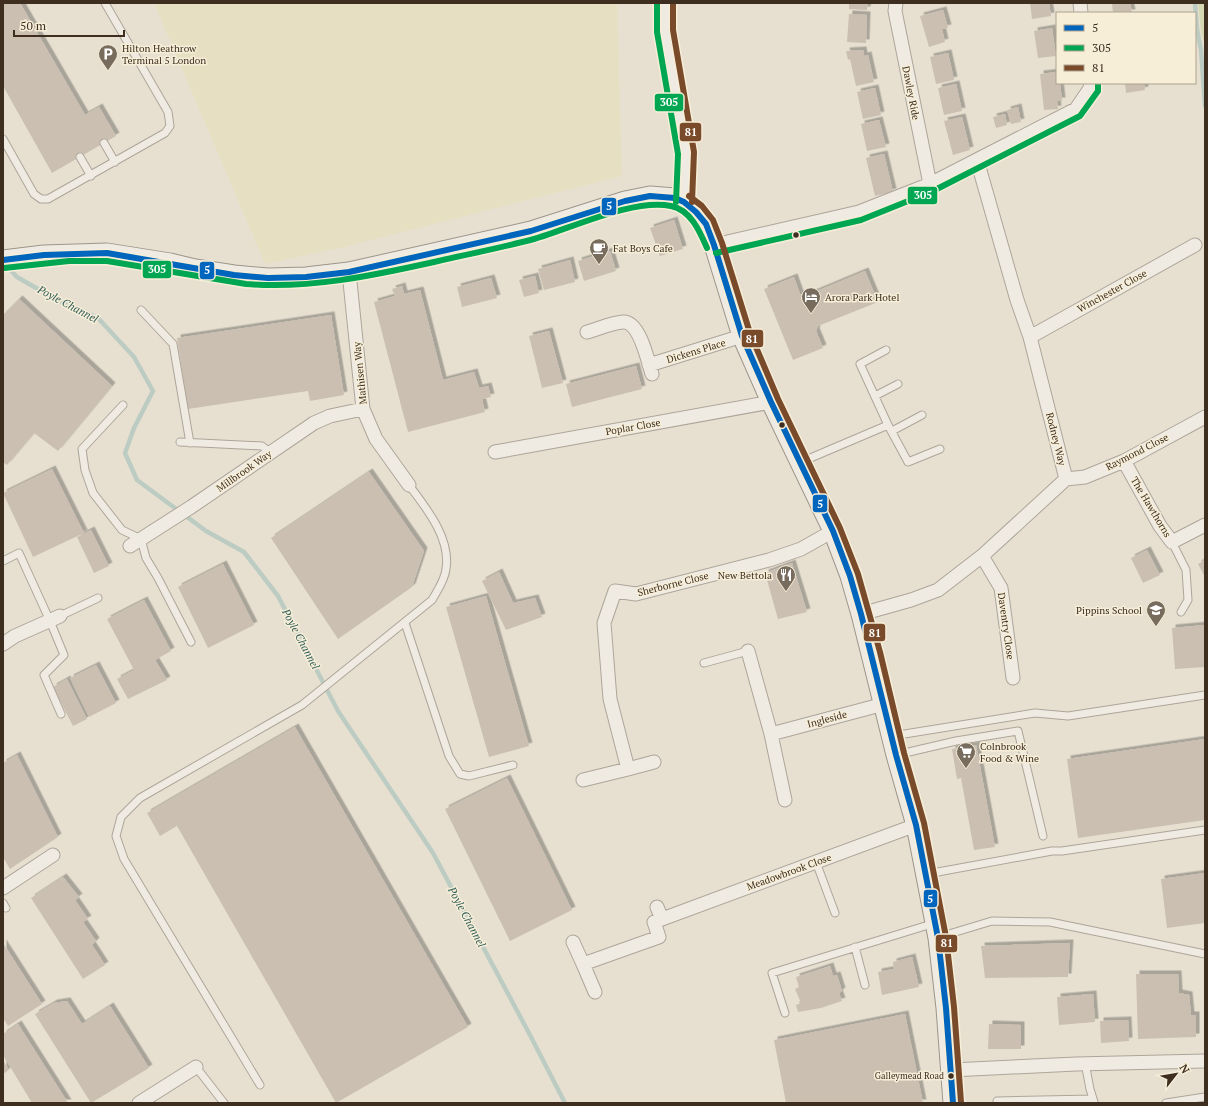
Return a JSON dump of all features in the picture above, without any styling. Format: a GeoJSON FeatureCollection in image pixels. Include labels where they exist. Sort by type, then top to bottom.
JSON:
{"type":"FeatureCollection","features":[{"type":"Feature","properties":{"kind":"street"},"geometry":{"type":"LineString","coordinates":[[665,3],[665,31],[686,153],[684,202]]}},
{"type":"Feature","properties":{"kind":"street","name":"Dawley Ride"},"geometry":{"type":"LineString","coordinates":[[896,3],[895,11],[930,184]]}},
{"type":"Feature","properties":{"kind":"street"},"geometry":{"type":"LineString","coordinates":[[714,245],[859,212],[930,184],[1076,109],[1091,87],[1090,84]]}},
{"type":"Feature","properties":{"kind":"street","name":"Rodney Way"},"geometry":{"type":"LineString","coordinates":[[861,614],[912,600],[938,590],[982,556],[1066,478],[1030,337],[1017,300],[977,160]]}},
{"type":"Feature","properties":{"kind":"street"},"geometry":{"type":"LineString","coordinates":[[6,259],[76,253],[107,253],[226,274],[264,278],[306,277],[349,272],[531,231],[625,201],[650,196],[675,198],[684,202],[696,212],[706,224],[714,245],[742,336],[799,463],[833,531],[850,576],[861,614],[896,755],[916,825],[936,930],[946,1008],[953,1103]]}},
{"type":"Feature","properties":{"kind":"street","name":"Winchester Close"},"geometry":{"type":"LineString","coordinates":[[1030,337],[1195,245]]}},
{"type":"Feature","properties":{"kind":"street","name":"Mathisen Way"},"geometry":{"type":"LineString","coordinates":[[349,272],[363,409],[376,439],[409,485]]}},
{"type":"Feature","properties":{"kind":"street","name":"Dickens Place"},"geometry":{"type":"LineString","coordinates":[[587,332],[625,322],[632,324],[638,331],[651,370],[742,336]]}},
{"type":"Feature","properties":{"kind":"street","name":"Poplar Close"},"geometry":{"type":"LineString","coordinates":[[494,452],[771,402]]}},
{"type":"Feature","properties":{"kind":"street","name":"Millbrook Way"},"geometry":{"type":"LineString","coordinates":[[130,546],[319,421],[330,416],[363,409]]}},
{"type":"Feature","properties":{"kind":"street","name":"Raymond Close"},"geometry":{"type":"LineString","coordinates":[[1066,478],[1085,477],[1124,461],[1205,417]]}},
{"type":"Feature","properties":{"kind":"street","name":"The Hawthorns"},"geometry":{"type":"LineString","coordinates":[[1124,461],[1160,526],[1172,542],[1205,525]]}},
{"type":"Feature","properties":{"kind":"street","name":"Sherborne Close"},"geometry":{"type":"LineString","coordinates":[[628,769],[610,699],[604,623],[615,591],[636,594],[769,560],[801,549],[833,531]]}},
{"type":"Feature","properties":{"kind":"street","name":"Daventry Close"},"geometry":{"type":"LineString","coordinates":[[982,556],[1001,588],[1013,678]]}},
{"type":"Feature","properties":{"kind":"street"},"geometry":{"type":"LineString","coordinates":[[3,644],[15,636],[55,618]]}},
{"type":"Feature","properties":{"kind":"street"},"geometry":{"type":"LineString","coordinates":[[748,651],[771,734],[785,800]]}},
{"type":"Feature","properties":{"kind":"street","name":"Ingleside"},"geometry":{"type":"LineString","coordinates":[[771,734],[884,704]]}},
{"type":"Feature","properties":{"kind":"street"},"geometry":{"type":"LineString","coordinates":[[583,780],[654,762]]}},
{"type":"Feature","properties":{"kind":"street","name":"Meadowbrook Close"},"geometry":{"type":"LineString","coordinates":[[583,964],[659,937],[654,922],[660,913],[816,862],[916,825]]}},
{"type":"Feature","properties":{"kind":"street"},"geometry":{"type":"LineString","coordinates":[[3,888],[53,855]]}},
{"type":"Feature","properties":{"kind":"street"},"geometry":{"type":"LineString","coordinates":[[573,942],[595,992]]}},
{"type":"Feature","properties":{"kind":"street"},"geometry":{"type":"LineString","coordinates":[[951,1070],[1084,1063],[1205,1061]]}},
{"type":"Feature","properties":{"kind":"street"},"geometry":{"type":"LineString","coordinates":[[139,1103],[196,1067]]}},
{"type":"Feature","properties":{"kind":"lane"},"geometry":{"type":"LineString","coordinates":[[3,139],[34,194],[41,199],[48,200],[165,133],[170,126],[168,112],[106,3]]}},
{"type":"Feature","properties":{"kind":"lane"},"geometry":{"type":"LineString","coordinates":[[104,143],[115,162]]}},
{"type":"Feature","properties":{"kind":"lane"},"geometry":{"type":"LineString","coordinates":[[80,157],[91,176]]}},
{"type":"Feature","properties":{"kind":"lane"},"geometry":{"type":"LineString","coordinates":[[141,310],[173,344],[190,443]]}},
{"type":"Feature","properties":{"kind":"lane"},"geometry":{"type":"LineString","coordinates":[[886,350],[860,364],[890,428],[908,462],[940,449]]}},
{"type":"Feature","properties":{"kind":"lane"},"geometry":{"type":"LineString","coordinates":[[875,396],[898,384]]}},
{"type":"Feature","properties":{"kind":"lane"},"geometry":{"type":"LineString","coordinates":[[123,405],[82,449],[85,470],[93,493],[111,517],[122,530],[141,539],[146,558],[191,642]]}},
{"type":"Feature","properties":{"kind":"lane"},"geometry":{"type":"LineString","coordinates":[[799,463],[922,415]]}},
{"type":"Feature","properties":{"kind":"lane"},"geometry":{"type":"LineString","coordinates":[[180,442],[262,446],[270,452]]}},
{"type":"Feature","properties":{"kind":"lane"},"geometry":{"type":"LineString","coordinates":[[260,1085],[124,859],[116,836],[121,817],[140,798],[302,705],[432,600],[441,583],[446,569],[446,549],[438,529],[426,507],[409,485]]}},
{"type":"Feature","properties":{"kind":"lane"},"geometry":{"type":"LineString","coordinates":[[1172,542],[1186,570],[1188,600],[1182,612]]}},
{"type":"Feature","properties":{"kind":"lane"},"geometry":{"type":"LineString","coordinates":[[3,561],[19,553],[55,618],[64,655],[44,675],[61,714]]}},
{"type":"Feature","properties":{"kind":"lane"},"geometry":{"type":"LineString","coordinates":[[55,618],[98,598]]}},
{"type":"Feature","properties":{"kind":"lane"},"geometry":{"type":"LineString","coordinates":[[404,623],[449,756],[460,774],[469,776],[513,765]]}},
{"type":"Feature","properties":{"kind":"lane"},"geometry":{"type":"LineString","coordinates":[[704,663],[748,651]]}},
{"type":"Feature","properties":{"kind":"lane"},"geometry":{"type":"LineString","coordinates":[[892,736],[1035,713],[1068,716],[1205,695]]}},
{"type":"Feature","properties":{"kind":"lane"},"geometry":{"type":"LineString","coordinates":[[896,755],[956,741],[1018,731],[1043,836]]}},
{"type":"Feature","properties":{"kind":"lane"},"geometry":{"type":"LineString","coordinates":[[925,874],[1052,851],[1062,851],[1205,830]]}},
{"type":"Feature","properties":{"kind":"lane"},"geometry":{"type":"LineString","coordinates":[[816,862],[835,912]]}},
{"type":"Feature","properties":{"kind":"lane"},"geometry":{"type":"LineString","coordinates":[[785,1013],[772,973],[855,948],[936,930],[992,921],[1050,922],[1205,954]]}},
{"type":"Feature","properties":{"kind":"lane"},"geometry":{"type":"LineString","coordinates":[[855,948],[865,985]]}},
{"type":"Feature","properties":{"kind":"lane"},"geometry":{"type":"LineString","coordinates":[[998,1101],[1094,1101],[1084,1063]]}},
{"type":"Feature","properties":{"kind":"lane"},"geometry":{"type":"LineString","coordinates":[[196,1067],[224,1103]]}},
{"type":"Feature","properties":{"kind":"lane"},"geometry":{"type":"LineString","coordinates":[[1166,1103],[1205,1097]]}},
{"type":"Feature","properties":{"kind":"shaded area"},"geometry":{"type":"Polygon","coordinates":[[[154,3],[617,3],[622,176],[344,247],[265,264],[154,3]]]}},
{"type":"Feature","properties":{"kind":"green space"},"geometry":{"type":"Polygon","coordinates":[[[1198,3],[1205,3],[1205,45],[1201,32],[1198,3]]]}},
{"type":"Feature","properties":{"kind":"building"},"geometry":{"type":"Polygon","coordinates":[[[3,3],[20,3],[85,115],[99,107],[116,136],[52,173],[3,86],[3,3]]]}},
{"type":"Feature","properties":{"kind":"building"},"geometry":{"type":"Polygon","coordinates":[[[849,3],[868,3],[867,10],[849,9],[849,3]]]}},
{"type":"Feature","properties":{"kind":"building"},"geometry":{"type":"Polygon","coordinates":[[[1030,3],[1049,3],[1051,16],[1032,19],[1030,3]]]}},
{"type":"Feature","properties":{"kind":"building"},"geometry":{"type":"Polygon","coordinates":[[[1112,3],[1130,3],[1132,12],[1113,12],[1112,3]]]}},
{"type":"Feature","properties":{"kind":"building"},"geometry":{"type":"Polygon","coordinates":[[[943,10],[948,28],[942,29],[945,42],[929,47],[920,16],[943,10]]]}},
{"type":"Feature","properties":{"kind":"building"},"geometry":{"type":"Polygon","coordinates":[[[849,14],[867,15],[866,43],[847,42],[849,14]]]}},
{"type":"Feature","properties":{"kind":"building"},"geometry":{"type":"Polygon","coordinates":[[[1052,28],[1056,56],[1038,58],[1034,31],[1052,28]]]}},
{"type":"Feature","properties":{"kind":"building"},"geometry":{"type":"Polygon","coordinates":[[[863,50],[864,56],[868,55],[874,82],[856,86],[850,59],[848,60],[846,51],[863,50]]]}},
{"type":"Feature","properties":{"kind":"building"},"geometry":{"type":"Polygon","coordinates":[[[948,53],[954,80],[936,84],[930,57],[948,53]]]}},
{"type":"Feature","properties":{"kind":"building"},"geometry":{"type":"Polygon","coordinates":[[[1056,72],[1056,84],[1060,84],[1062,101],[1057,101],[1058,109],[1044,110],[1040,74],[1056,72]]]}},
{"type":"Feature","properties":{"kind":"building"},"geometry":{"type":"Polygon","coordinates":[[[956,84],[962,111],[944,115],[938,88],[956,84]]]}},
{"type":"Feature","properties":{"kind":"building"},"geometry":{"type":"Polygon","coordinates":[[[1125,84],[1144,84],[1145,90],[1126,93],[1125,84]]]}},
{"type":"Feature","properties":{"kind":"building"},"geometry":{"type":"Polygon","coordinates":[[[875,88],[881,115],[863,119],[857,92],[875,88]]]}},
{"type":"Feature","properties":{"kind":"building"},"geometry":{"type":"Polygon","coordinates":[[[1018,107],[1021,122],[1011,124],[1007,110],[1018,107]]]}},
{"type":"Feature","properties":{"kind":"building"},"geometry":{"type":"Polygon","coordinates":[[[1005,114],[1007,125],[996,128],[993,117],[1005,114]]]}},
{"type":"Feature","properties":{"kind":"building"},"geometry":{"type":"Polygon","coordinates":[[[962,117],[970,150],[953,155],[944,121],[962,117]]]}},
{"type":"Feature","properties":{"kind":"building"},"geometry":{"type":"Polygon","coordinates":[[[879,120],[886,147],[867,151],[861,124],[879,120]]]}},
{"type":"Feature","properties":{"kind":"building"},"geometry":{"type":"Polygon","coordinates":[[[884,154],[893,192],[875,196],[866,158],[884,154]]]}},
{"type":"Feature","properties":{"kind":"building"},"geometry":{"type":"Polygon","coordinates":[[[674,220],[683,249],[660,256],[650,228],[674,220]]]}},
{"type":"Feature","properties":{"kind":"building"},"geometry":{"type":"Polygon","coordinates":[[[610,251],[616,271],[584,281],[578,261],[610,251]]]}},
{"type":"Feature","properties":{"kind":"building"},"geometry":{"type":"Polygon","coordinates":[[[570,260],[575,282],[544,290],[538,269],[570,260]]]}},
{"type":"Feature","properties":{"kind":"building","name":"Arora Park Hotel"},"geometry":{"type":"Polygon","coordinates":[[[865,271],[878,302],[818,326],[816,331],[823,348],[793,360],[764,289],[794,277],[800,294],[805,296],[865,271]]]}},
{"type":"Feature","properties":{"kind":"building"},"geometry":{"type":"Polygon","coordinates":[[[535,276],[539,293],[524,297],[519,280],[535,276]]]}},
{"type":"Feature","properties":{"kind":"building"},"geometry":{"type":"Polygon","coordinates":[[[491,278],[497,298],[462,307],[457,287],[491,278]]]}},
{"type":"Feature","properties":{"kind":"building"},"geometry":{"type":"Polygon","coordinates":[[[402,286],[404,294],[420,290],[443,380],[474,372],[479,388],[488,386],[491,397],[482,399],[485,412],[408,432],[374,302],[395,296],[392,289],[402,286]]]}},
{"type":"Feature","properties":{"kind":"building"},"geometry":{"type":"Polygon","coordinates":[[[19,299],[112,386],[58,451],[34,433],[7,465],[3,462],[3,315],[19,299]]]}},
{"type":"Feature","properties":{"kind":"building"},"geometry":{"type":"Polygon","coordinates":[[[331,315],[344,395],[310,401],[308,391],[188,409],[177,338],[331,315]]]}},
{"type":"Feature","properties":{"kind":"building"},"geometry":{"type":"Polygon","coordinates":[[[549,331],[563,383],[542,388],[529,336],[549,331]]]}},
{"type":"Feature","properties":{"kind":"building"},"geometry":{"type":"Polygon","coordinates":[[[636,366],[642,389],[572,407],[566,384],[636,366]]]}},
{"type":"Feature","properties":{"kind":"building"},"geometry":{"type":"Polygon","coordinates":[[[52,469],[84,533],[33,557],[3,493],[52,469]]]}},
{"type":"Feature","properties":{"kind":"building"},"geometry":{"type":"Polygon","coordinates":[[[369,472],[424,551],[412,587],[338,639],[271,538],[369,472]]]}},
{"type":"Feature","properties":{"kind":"building"},"geometry":{"type":"Polygon","coordinates":[[[91,530],[109,566],[94,573],[77,537],[91,530]]]}},
{"type":"Feature","properties":{"kind":"building"},"geometry":{"type":"Polygon","coordinates":[[[1147,550],[1160,575],[1143,583],[1131,558],[1147,550]]]}},
{"type":"Feature","properties":{"kind":"building"},"geometry":{"type":"Polygon","coordinates":[[[1205,560],[1205,577],[1198,564],[1205,560]]]}},
{"type":"Feature","properties":{"kind":"building","name":"New Bettola"},"geometry":{"type":"Polygon","coordinates":[[[792,563],[807,612],[778,619],[765,573],[792,563]]]}},
{"type":"Feature","properties":{"kind":"building"},"geometry":{"type":"Polygon","coordinates":[[[223,564],[254,625],[208,648],[178,587],[223,564]]]}},
{"type":"Feature","properties":{"kind":"building"},"geometry":{"type":"Polygon","coordinates":[[[499,572],[513,603],[535,598],[542,617],[506,630],[482,581],[499,572]]]}},
{"type":"Feature","properties":{"kind":"building"},"geometry":{"type":"Polygon","coordinates":[[[486,596],[529,746],[489,757],[446,607],[486,596]]]}},
{"type":"Feature","properties":{"kind":"building"},"geometry":{"type":"Polygon","coordinates":[[[144,600],[171,651],[155,660],[167,680],[128,699],[117,679],[134,670],[107,619],[144,600]]]}},
{"type":"Feature","properties":{"kind":"building"},"geometry":{"type":"Polygon","coordinates":[[[1205,625],[1205,667],[1175,669],[1172,628],[1205,625]]]}},
{"type":"Feature","properties":{"kind":"building"},"geometry":{"type":"Polygon","coordinates":[[[96,665],[116,703],[89,717],[70,678],[96,665]]]}},
{"type":"Feature","properties":{"kind":"building"},"geometry":{"type":"Polygon","coordinates":[[[67,679],[87,719],[73,726],[53,687],[67,679]]]}},
{"type":"Feature","properties":{"kind":"building"},"geometry":{"type":"Polygon","coordinates":[[[295,727],[468,1027],[336,1103],[177,826],[160,836],[147,813],[295,727]]]}},
{"type":"Feature","properties":{"kind":"building"},"geometry":{"type":"Polygon","coordinates":[[[1205,739],[1205,820],[1078,838],[1067,759],[1205,739]]]}},
{"type":"Feature","properties":{"kind":"building"},"geometry":{"type":"Polygon","coordinates":[[[976,745],[995,847],[974,850],[961,778],[957,779],[952,749],[976,745]]]}},
{"type":"Feature","properties":{"kind":"building"},"geometry":{"type":"Polygon","coordinates":[[[17,755],[58,837],[10,869],[3,857],[3,763],[17,755]]]}},
{"type":"Feature","properties":{"kind":"building"},"geometry":{"type":"Polygon","coordinates":[[[507,778],[572,910],[510,941],[445,809],[507,778]]]}},
{"type":"Feature","properties":{"kind":"building"},"geometry":{"type":"Polygon","coordinates":[[[1205,873],[1205,923],[1167,928],[1161,879],[1205,873]]]}},
{"type":"Feature","properties":{"kind":"building"},"geometry":{"type":"Polygon","coordinates":[[[63,877],[79,897],[75,900],[88,919],[83,922],[96,941],[92,945],[105,965],[83,979],[31,898],[63,877]]]}},
{"type":"Feature","properties":{"kind":"building"},"geometry":{"type":"Polygon","coordinates":[[[3,943],[42,1004],[8,1026],[3,1018],[3,943]]]}},
{"type":"Feature","properties":{"kind":"building"},"geometry":{"type":"Polygon","coordinates":[[[1070,943],[1068,977],[985,978],[981,946],[1070,943]]]}},
{"type":"Feature","properties":{"kind":"building"},"geometry":{"type":"Polygon","coordinates":[[[912,957],[919,987],[882,995],[878,972],[894,969],[893,962],[912,957]]]}},
{"type":"Feature","properties":{"kind":"building"},"geometry":{"type":"Polygon","coordinates":[[[830,966],[833,976],[837,975],[842,991],[839,993],[842,1001],[821,1008],[798,1012],[796,1005],[801,1003],[795,989],[799,987],[796,977],[830,966]]]}},
{"type":"Feature","properties":{"kind":"building"},"geometry":{"type":"Polygon","coordinates":[[[1136,974],[1178,974],[1179,993],[1189,995],[1191,1015],[1196,1015],[1196,1037],[1138,1039],[1136,974]]]}},
{"type":"Feature","properties":{"kind":"building"},"geometry":{"type":"Polygon","coordinates":[[[1093,994],[1095,1022],[1059,1025],[1057,997],[1093,994]]]}},
{"type":"Feature","properties":{"kind":"building"},"geometry":{"type":"Polygon","coordinates":[[[67,1001],[82,1024],[110,1006],[149,1068],[91,1103],[35,1014],[54,1003],[67,1001]]]}},
{"type":"Feature","properties":{"kind":"building"},"geometry":{"type":"Polygon","coordinates":[[[905,1014],[923,1103],[786,1103],[774,1040],[905,1014]]]}},
{"type":"Feature","properties":{"kind":"building"},"geometry":{"type":"Polygon","coordinates":[[[1128,1020],[1129,1041],[1101,1043],[1100,1021],[1128,1020]]]}},
{"type":"Feature","properties":{"kind":"building"},"geometry":{"type":"Polygon","coordinates":[[[18,1024],[68,1103],[32,1103],[3,1055],[3,1034],[18,1024]]]}},
{"type":"Feature","properties":{"kind":"building"},"geometry":{"type":"Polygon","coordinates":[[[989,1024],[1021,1025],[1021,1049],[988,1049],[989,1024]]]}},
{"type":"Feature","properties":{"kind":"building"},"geometry":{"type":"Polygon","coordinates":[[[3,1060],[9,1070],[3,1074],[3,1060]]]}},
{"type":"Feature","properties":{"kind":"waterway"},"geometry":{"type":"LineString","coordinates":[[1195,3],[1196,12]]}},
{"type":"Feature","properties":{"kind":"waterway"},"geometry":{"type":"LineString","coordinates":[[1196,16],[1201,50],[1205,106]]}},
{"type":"Feature","properties":{"kind":"waterway","name":"Poyle Channel"},"geometry":{"type":"LineString","coordinates":[[5,264],[17,277],[57,300],[98,318],[134,357],[153,391],[134,428],[125,453],[137,480],[206,531],[244,552],[278,596],[338,711],[433,853],[565,1103]]}},
{"type":"Feature","properties":{"kind":"transit line","name":"305"},"geometry":{"type":"LineString","coordinates":[[657,3],[657,32],[678,154],[676,202]]}},
{"type":"Feature","properties":{"kind":"transit line","name":"81"},"geometry":{"type":"LineString","coordinates":[[673,3],[673,30],[694,152],[692,202]]}},
{"type":"Feature","properties":{"kind":"transit line","name":"305"},"geometry":{"type":"LineString","coordinates":[[716,253],[861,220],[933,191],[1080,116],[1098,91],[1098,84]]}},
{"type":"Feature","properties":{"kind":"transit line","name":"5"},"geometry":{"type":"LineString","coordinates":[[3,260],[44,255],[107,253],[234,275],[268,278],[306,277],[349,272],[531,231],[625,201],[650,196],[675,198],[684,202],[696,212],[706,224],[714,245],[742,336],[771,402],[833,531],[850,576],[861,614],[896,755],[916,825],[938,938],[946,1008],[953,1103]]}},
{"type":"Feature","properties":{"kind":"transit line","name":"81"},"geometry":{"type":"LineString","coordinates":[[689,196],[702,206],[713,220],[722,243],[750,333],[778,399],[840,528],[858,574],[880,652],[904,753],[924,823],[946,937],[954,1007],[961,1102]]}},
{"type":"Feature","properties":{"kind":"transit line","name":"305"},"geometry":{"type":"LineString","coordinates":[[4,268],[69,261],[107,261],[246,284],[294,285],[317,283],[387,272],[509,245],[534,239],[621,210],[639,206],[656,205],[671,206],[684,212],[694,222],[707,248]]}},
{"type":"Feature","properties":{"kind":"place","name":"Hilton Heathrow Terminal 5 London"},"geometry":{"type":"Point","coordinates":[108,71]}},
{"type":"Feature","properties":{"kind":"place","name":"Fat Boys Cafe"},"geometry":{"type":"Point","coordinates":[599,265]}},
{"type":"Feature","properties":{"kind":"place","name":"Arora Park Hotel"},"geometry":{"type":"Point","coordinates":[811,314]}},
{"type":"Feature","properties":{"kind":"place","name":"New Bettola"},"geometry":{"type":"Point","coordinates":[786,592]}},
{"type":"Feature","properties":{"kind":"place","name":"Pippins School"},"geometry":{"type":"Point","coordinates":[1156,627]}},
{"type":"Feature","properties":{"kind":"place","name":"Colnbrook Food & Wine"},"geometry":{"type":"Point","coordinates":[966,769]}},
{"type":"Feature","properties":{"kind":"place","name":"Galleymead Road"},"geometry":{"type":"Point","coordinates":[951,1076]}}]}
